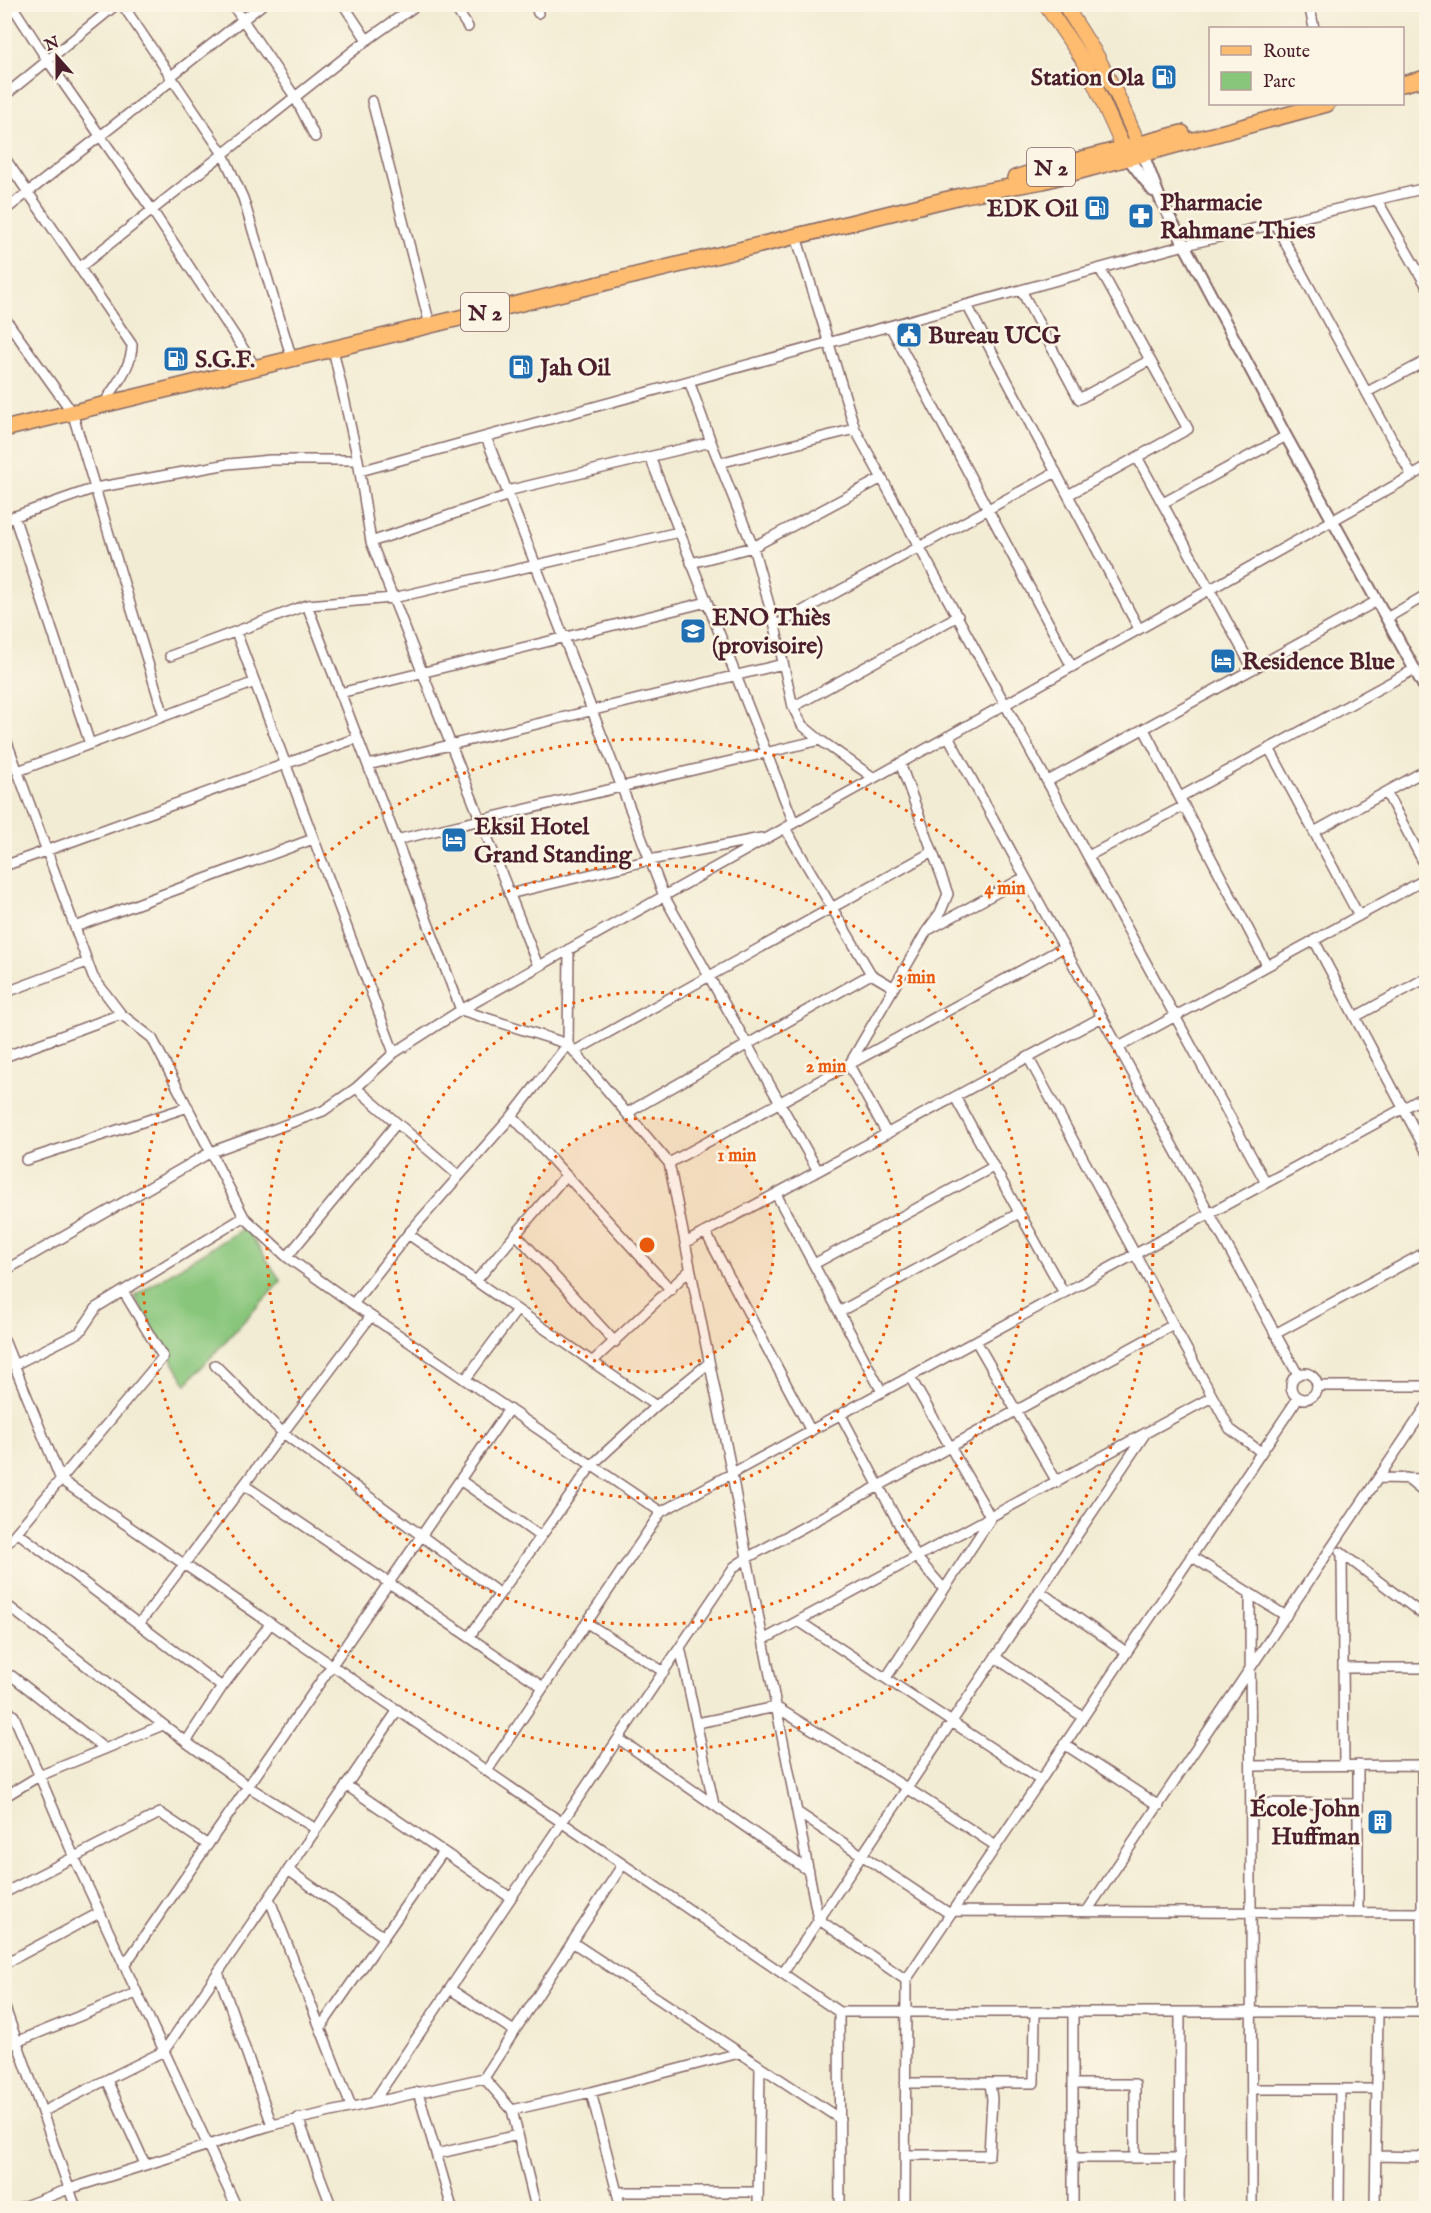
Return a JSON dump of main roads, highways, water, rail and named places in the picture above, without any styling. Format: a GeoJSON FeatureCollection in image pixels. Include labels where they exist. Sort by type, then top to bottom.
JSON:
{"type":"FeatureCollection","features":[{"type":"Feature","properties":{"kind":"highway"},"geometry":{"type":"LineString","coordinates":[[1404,84],[1426,78]]}},
{"type":"Feature","properties":{"kind":"highway","name":"N 2"},"geometry":{"type":"LineString","coordinates":[[4,429],[965,195],[1040,170],[1214,135],[1323,105]]}},
{"type":"Feature","properties":{"kind":"main road"},"geometry":{"type":"LineString","coordinates":[[1045,4],[1085,63],[1133,151]]}},
{"type":"Feature","properties":{"kind":"main road"},"geometry":{"type":"LineString","coordinates":[[1064,4],[1097,56],[1118,97],[1133,151]]}},
{"type":"Feature","properties":{"kind":"place","name":"Station Ola"},"geometry":{"type":"Point","coordinates":[1164,77]}},
{"type":"Feature","properties":{"kind":"place","name":"EDK Oil"},"geometry":{"type":"Point","coordinates":[1097,208]}},
{"type":"Feature","properties":{"kind":"place","name":"Pharmacie Rahmane Thies"},"geometry":{"type":"Point","coordinates":[1141,216]}},
{"type":"Feature","properties":{"kind":"place","name":"Bureau UCG"},"geometry":{"type":"Point","coordinates":[909,335]}},
{"type":"Feature","properties":{"kind":"place","name":"S.G.F."},"geometry":{"type":"Point","coordinates":[176,359]}},
{"type":"Feature","properties":{"kind":"place","name":"Jah Oil"},"geometry":{"type":"Point","coordinates":[521,367]}},
{"type":"Feature","properties":{"kind":"place","name":"ENO Thiès (provisoire)"},"geometry":{"type":"Point","coordinates":[693,631]}},
{"type":"Feature","properties":{"kind":"place","name":"Residence Blue"},"geometry":{"type":"Point","coordinates":[1223,661]}},
{"type":"Feature","properties":{"kind":"place","name":"Eksil Hotel Grand Standing"},"geometry":{"type":"Point","coordinates":[454,840]}},
{"type":"Feature","properties":{"kind":"place","name":"École John Huffman"},"geometry":{"type":"Point","coordinates":[1380,1822]}}]}
